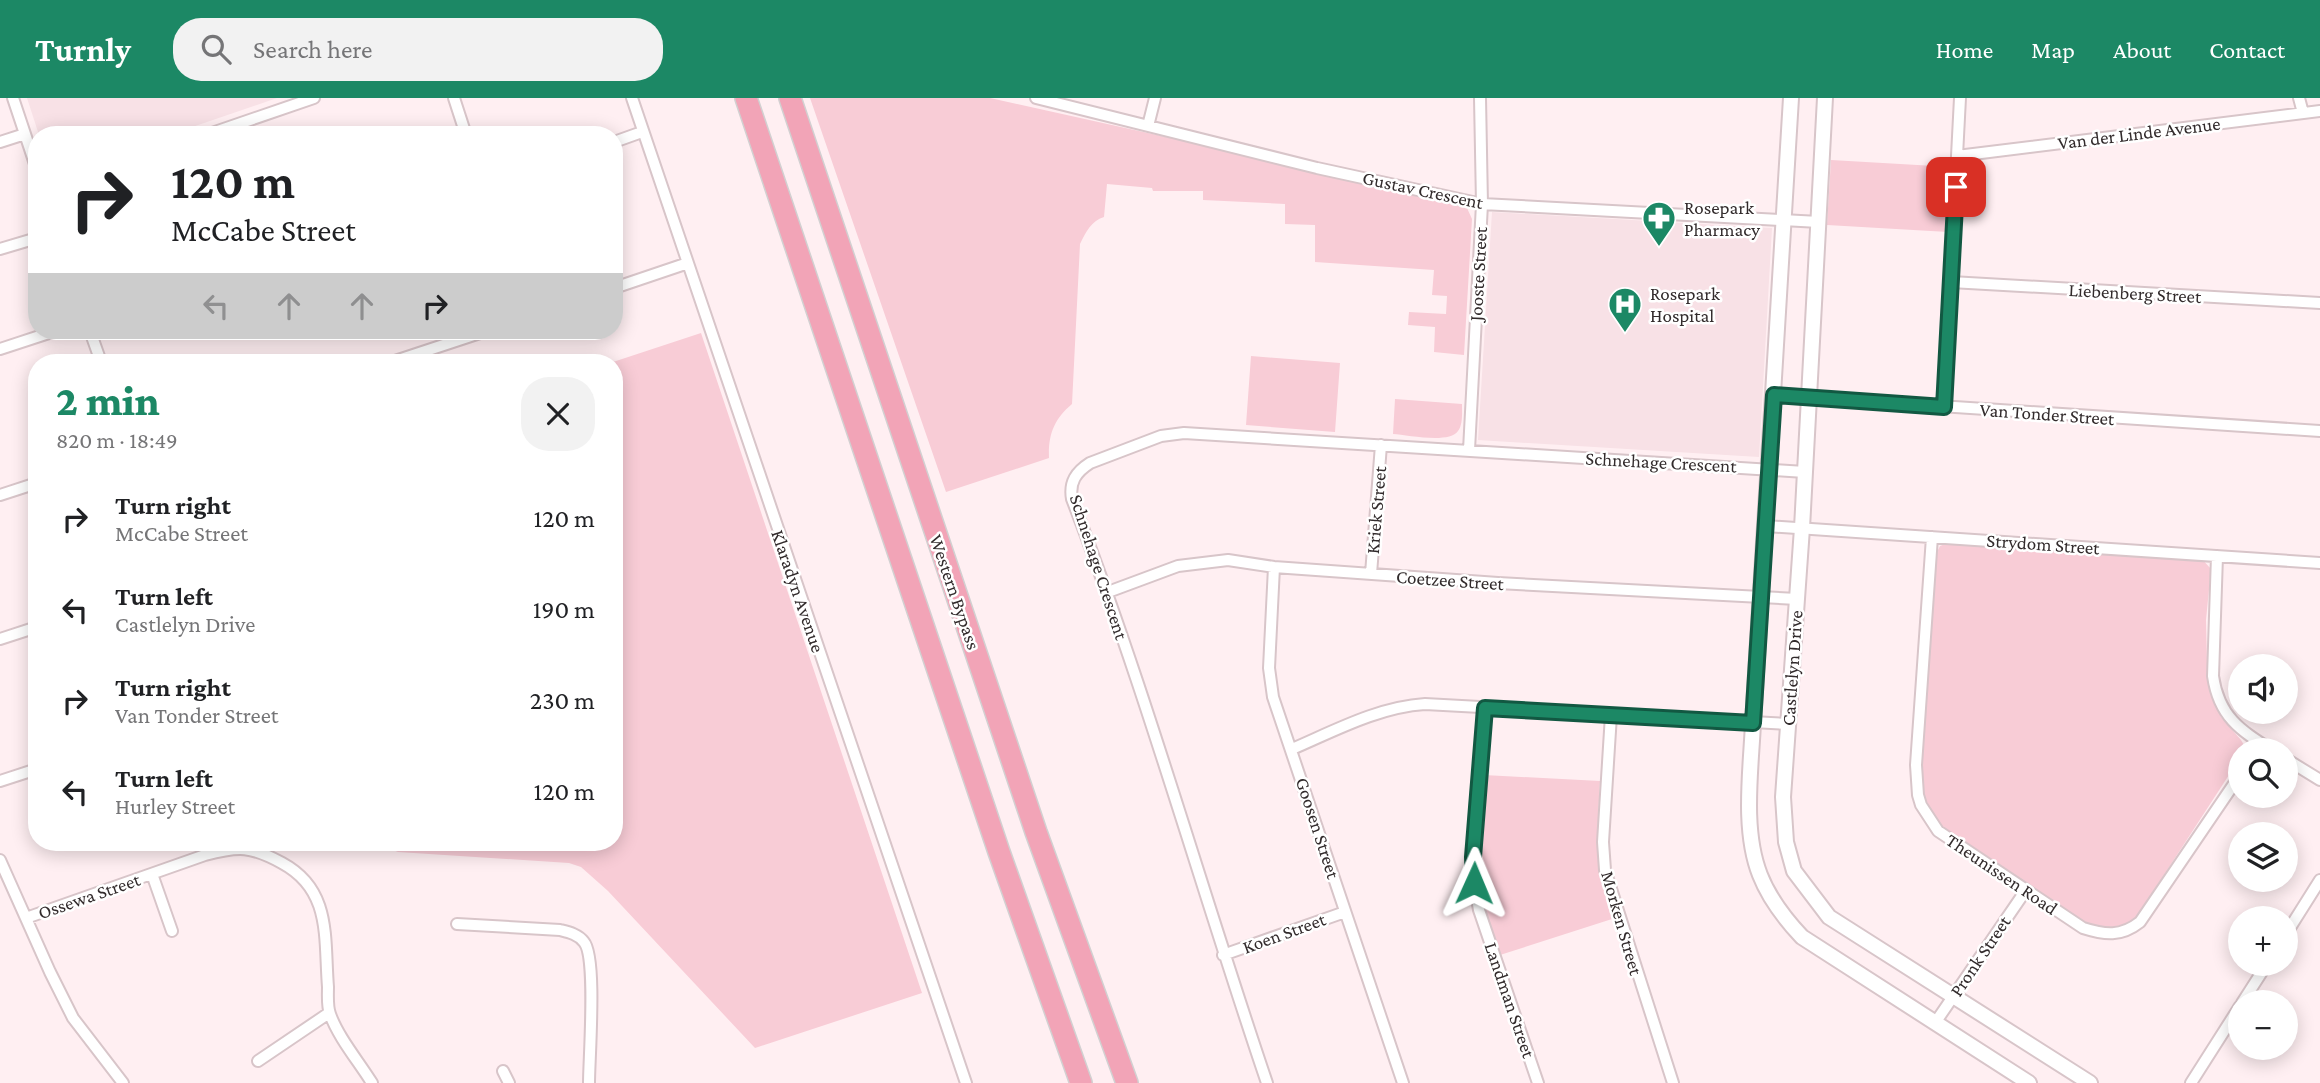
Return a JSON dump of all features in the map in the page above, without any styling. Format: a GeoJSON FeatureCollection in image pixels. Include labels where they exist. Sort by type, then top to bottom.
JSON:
{"type":"FeatureCollection","features":[{"type":"Feature","properties":{"kind":"highway"},"geometry":{"type":"LineString","coordinates":[[746,98],[999,852],[1081,1083]]}},
{"type":"Feature","properties":{"kind":"highway","name":"Western Bypass"},"geometry":{"type":"LineString","coordinates":[[790,98],[1036,832],[1127,1083]]}},
{"type":"Feature","properties":{"kind":"street"},"geometry":{"type":"LineString","coordinates":[[13,98],[28,143]]}},
{"type":"Feature","properties":{"kind":"street"},"geometry":{"type":"LineString","coordinates":[[232,126],[314,98]]}},
{"type":"Feature","properties":{"kind":"street"},"geometry":{"type":"LineString","coordinates":[[453,98],[463,126]]}},
{"type":"Feature","properties":{"kind":"street","name":"Klaradyn Avenue"},"geometry":{"type":"LineString","coordinates":[[632,98],[966,1083]]}},
{"type":"Feature","properties":{"kind":"street","name":"Gustav Crescent"},"geometry":{"type":"LineString","coordinates":[[1036,98],[1482,204],[1819,222]]}},
{"type":"Feature","properties":{"kind":"street"},"geometry":{"type":"LineString","coordinates":[[1148,126],[1155,98]]}},
{"type":"Feature","properties":{"kind":"street","name":"Jooste Street"},"geometry":{"type":"LineString","coordinates":[[1469,450],[1482,204],[1480,98]]}},
{"type":"Feature","properties":{"kind":"street","name":"Castlelyn Drive"},"geometry":{"type":"LineString","coordinates":[[1791,98],[1749,804],[1754,852],[1760,875],[1773,900],[1785,919],[1802,937],[2029,1083]]}},
{"type":"Feature","properties":{"kind":"street","name":"Castlelyn Drive"},"geometry":{"type":"LineString","coordinates":[[1825,98],[1802,528],[1783,797],[1786,842],[1794,871],[1829,917],[1953,996],[2068,1077],[2090,1083]]}},
{"type":"Feature","properties":{"kind":"street"},"geometry":{"type":"LineString","coordinates":[[1944,407],[1960,98]]}},
{"type":"Feature","properties":{"kind":"street"},"geometry":{"type":"LineString","coordinates":[[2300,98],[2303,113]]}},
{"type":"Feature","properties":{"kind":"street","name":"Van der Linde Avenue"},"geometry":{"type":"LineString","coordinates":[[1957,156],[2320,111]]}},
{"type":"Feature","properties":{"kind":"street"},"geometry":{"type":"LineString","coordinates":[[623,139],[642,132]]}},
{"type":"Feature","properties":{"kind":"street"},"geometry":{"type":"LineString","coordinates":[[0,142],[25,134]]}},
{"type":"Feature","properties":{"kind":"street"},"geometry":{"type":"LineString","coordinates":[[0,249],[28,241]]}},
{"type":"Feature","properties":{"kind":"street"},"geometry":{"type":"LineString","coordinates":[[623,285],[688,263]]}},
{"type":"Feature","properties":{"kind":"street","name":"Liebenberg Street"},"geometry":{"type":"LineString","coordinates":[[1951,282],[2320,303]]}},
{"type":"Feature","properties":{"kind":"street"},"geometry":{"type":"LineString","coordinates":[[0,349],[28,340]]}},
{"type":"Feature","properties":{"kind":"street"},"geometry":{"type":"LineString","coordinates":[[411,354],[445,340]]}},
{"type":"Feature","properties":{"kind":"street","name":"Van Tonder Street"},"geometry":{"type":"LineString","coordinates":[[1774,395],[2320,431]]}},
{"type":"Feature","properties":{"kind":"street","name":"Schnehage Crescent"},"geometry":{"type":"LineString","coordinates":[[1267,1083],[1223,955],[1108,592],[1071,491],[1080,470],[1090,463],[1161,436],[1184,433],[1805,472]]}},
{"type":"Feature","properties":{"kind":"street","name":"Kriek Street"},"geometry":{"type":"LineString","coordinates":[[1371,574],[1381,445]]}},
{"type":"Feature","properties":{"kind":"street"},"geometry":{"type":"LineString","coordinates":[[0,495],[28,486]]}},
{"type":"Feature","properties":{"kind":"street","name":"Strydom Street"},"geometry":{"type":"LineString","coordinates":[[1766,526],[2320,563]]}},
{"type":"Feature","properties":{"kind":"street","name":"Theunissen Road"},"geometry":{"type":"LineString","coordinates":[[1932,537],[1916,765],[1918,795],[1927,817],[1938,831],[2083,928],[2101,934],[2116,934],[2131,929],[2140,922],[2228,793]]}},
{"type":"Feature","properties":{"kind":"street"},"geometry":{"type":"LineString","coordinates":[[2217,556],[2213,676],[2216,693],[2228,717],[2250,738]]}},
{"type":"Feature","properties":{"kind":"street","name":"Coetzee Street"},"geometry":{"type":"LineString","coordinates":[[1108,592],[1178,566],[1228,560],[1274,567],[1371,574],[1797,599]]}},
{"type":"Feature","properties":{"kind":"street","name":"Goosen Street"},"geometry":{"type":"LineString","coordinates":[[1274,567],[1269,667],[1273,697],[1403,1083]]}},
{"type":"Feature","properties":{"kind":"street"},"geometry":{"type":"LineString","coordinates":[[0,639],[28,630]]}},
{"type":"Feature","properties":{"kind":"street"},"geometry":{"type":"LineString","coordinates":[[1292,749],[1381,713],[1402,707],[1425,705],[1788,724]]}},
{"type":"Feature","properties":{"kind":"street","name":"Landman Street"},"geometry":{"type":"LineString","coordinates":[[1485,708],[1473,857],[1474,883],[1479,910],[1538,1083]]}},
{"type":"Feature","properties":{"kind":"street","name":"Morken Street"},"geometry":{"type":"LineString","coordinates":[[1611,715],[1603,842],[1605,870],[1672,1083]]}},
{"type":"Feature","properties":{"kind":"street"},"geometry":{"type":"LineString","coordinates":[[2298,766],[2320,780]]}},
{"type":"Feature","properties":{"kind":"street"},"geometry":{"type":"LineString","coordinates":[[0,781],[28,772]]}},
{"type":"Feature","properties":{"kind":"street","name":"Ossewa Street"},"geometry":{"type":"LineString","coordinates":[[26,918],[216,851]]}},
{"type":"Feature","properties":{"kind":"street","name":"Ossewa Street"},"geometry":{"type":"LineString","coordinates":[[255,851],[286,865],[304,878],[317,895],[324,917],[329,1013],[372,1083]]}},
{"type":"Feature","properties":{"kind":"street"},"geometry":{"type":"LineString","coordinates":[[0,860],[73,1018],[123,1083]]}},
{"type":"Feature","properties":{"kind":"street","name":"Ossewa Street"},"geometry":{"type":"LineString","coordinates":[[152,874],[172,931]]}},
{"type":"Feature","properties":{"kind":"street"},"geometry":{"type":"LineString","coordinates":[[2298,915],[2320,880]]}},
{"type":"Feature","properties":{"kind":"street","name":"Pronk Street"},"geometry":{"type":"LineString","coordinates":[[1935,1023],[2026,890]]}},
{"type":"Feature","properties":{"kind":"street","name":"Koen Street"},"geometry":{"type":"LineString","coordinates":[[1223,955],[1345,912]]}},
{"type":"Feature","properties":{"kind":"street"},"geometry":{"type":"LineString","coordinates":[[457,924],[560,930],[574,934],[584,942],[591,968],[589,1083]]}},
{"type":"Feature","properties":{"kind":"street"},"geometry":{"type":"LineString","coordinates":[[258,1061],[329,1013]]}},
{"type":"Feature","properties":{"kind":"street"},"geometry":{"type":"LineString","coordinates":[[2191,1083],[2228,1025]]}},
{"type":"Feature","properties":{"kind":"street"},"geometry":{"type":"LineString","coordinates":[[503,1071],[509,1083]]}},
{"type":"Feature","properties":{"kind":"shaded area"},"geometry":{"type":"Polygon","coordinates":[[[27,98],[277,98],[195,126],[36,126],[27,98]]]}},
{"type":"Feature","properties":{"kind":"shaded area"},"geometry":{"type":"Polygon","coordinates":[[[810,98],[990,98],[1460,202],[1467,208],[1472,219],[1464,355],[1434,352],[1435,327],[1408,325],[1409,312],[1446,314],[1447,296],[1432,295],[1434,270],[1315,262],[1315,225],[1285,224],[1285,204],[1203,200],[1203,191],[1153,191],[1152,188],[1107,184],[1104,217],[1092,224],[1080,244],[1072,404],[1053,428],[1049,458],[946,492],[810,98]]]}},
{"type":"Feature","properties":{"kind":"shaded area"},"geometry":{"type":"Polygon","coordinates":[[[1831,160],[1952,167],[1948,232],[1827,225],[1831,160]]]}},
{"type":"Feature","properties":{"kind":"shaded area","name":"Rosepark Hospital"},"geometry":{"type":"Polygon","coordinates":[[[1492,212],[1772,228],[1759,457],[1478,440],[1492,212]]]}},
{"type":"Feature","properties":{"kind":"shaded area"},"geometry":{"type":"Polygon","coordinates":[[[701,333],[922,993],[755,1048],[608,891],[581,867],[569,863],[396,851],[623,851],[623,359],[701,333]]]}},
{"type":"Feature","properties":{"kind":"shaded area"},"geometry":{"type":"Polygon","coordinates":[[[1251,356],[1340,363],[1335,432],[1246,425],[1251,356]]]}},
{"type":"Feature","properties":{"kind":"shaded area"},"geometry":{"type":"Polygon","coordinates":[[[1395,399],[1462,404],[1460,428],[1453,435],[1438,438],[1393,434],[1395,399]]]}},
{"type":"Feature","properties":{"kind":"shaded area"},"geometry":{"type":"Polygon","coordinates":[[[1950,542],[2201,558],[2211,569],[2206,620],[2211,694],[2221,717],[2239,738],[2228,738],[2228,776],[2136,918],[2124,925],[2106,928],[2087,924],[1938,828],[1919,790],[1935,556],[1940,546],[1950,542]]]}},
{"type":"Feature","properties":{"kind":"shaded area"},"geometry":{"type":"Polygon","coordinates":[[[1484,775],[1600,781],[1597,840],[1599,872],[1612,919],[1500,955],[1484,909],[1478,880],[1478,841],[1484,775]]]}},
{"type":"Feature","properties":{"kind":"place","name":"Rosepark Pharmacy"},"geometry":{"type":"Point","coordinates":[1659,248]}},
{"type":"Feature","properties":{"kind":"place","name":"Rosepark Hospital"},"geometry":{"type":"Point","coordinates":[1625,334]}},
{"type":"Feature","properties":{"kind":"route"},"geometry":{"type":"LineString","coordinates":[[1474,883],[1473,857],[1485,708],[1753,723],[1774,395],[1944,407],[1956,187]]}}]}
